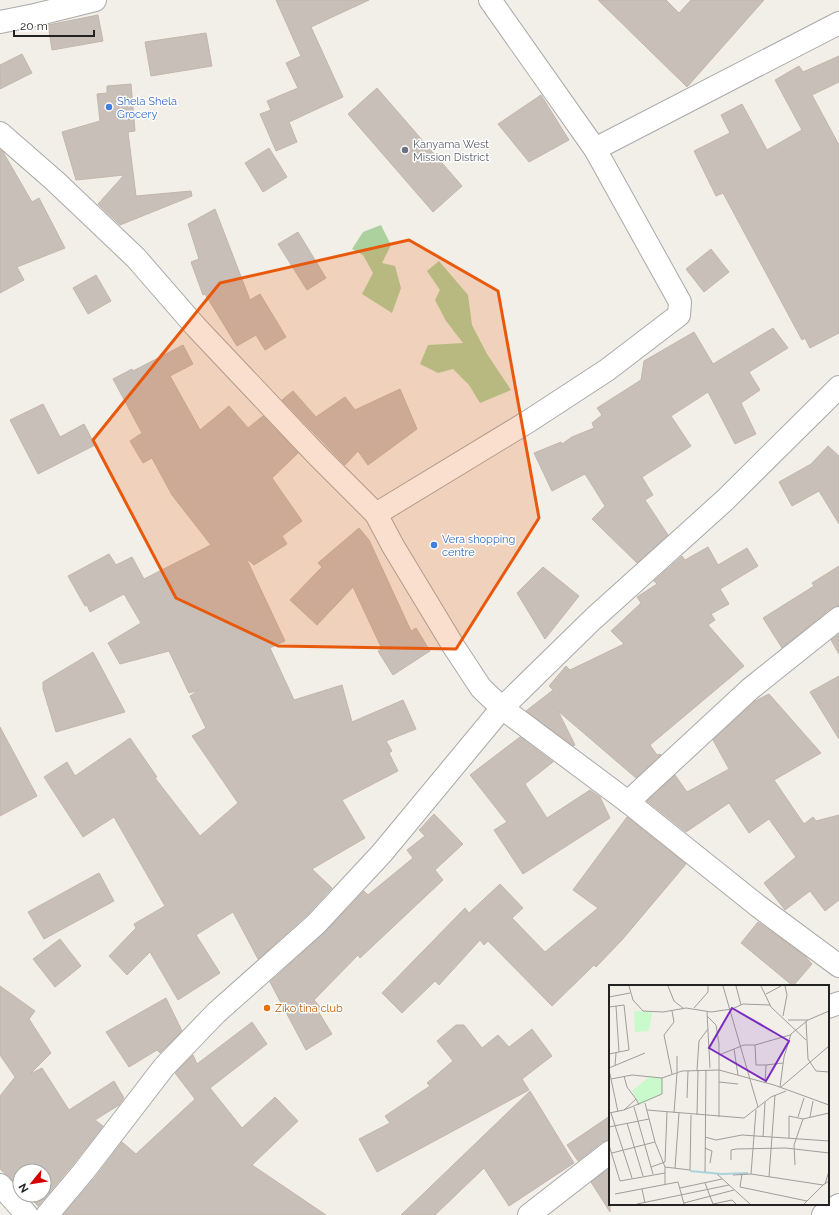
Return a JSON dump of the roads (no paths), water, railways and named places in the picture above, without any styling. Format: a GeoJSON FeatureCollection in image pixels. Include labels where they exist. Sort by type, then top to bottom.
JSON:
{"type":"FeatureCollection","features":[{"type":"Feature","properties":{"kind":"street"},"geometry":{"type":"LineString","coordinates":[[0,22],[95,0]]}},
{"type":"Feature","properties":{"kind":"street"},"geometry":{"type":"LineString","coordinates":[[376,514],[529,421],[607,370],[679,315],[680,302],[595,149],[490,0]]}},
{"type":"Feature","properties":{"kind":"street"},"geometry":{"type":"LineString","coordinates":[[595,149],[839,23]]}},
{"type":"Feature","properties":{"kind":"street"},"geometry":{"type":"LineString","coordinates":[[0,133],[55,181],[136,258],[202,333],[316,454],[376,514],[393,546],[454,647],[481,688],[502,708],[628,802],[758,906],[839,966]]}},
{"type":"Feature","properties":{"kind":"street"},"geometry":{"type":"LineString","coordinates":[[47,1215],[84,1171],[164,1067],[216,1013],[316,924],[382,853],[502,708],[593,619],[725,500],[839,387]]}},
{"type":"Feature","properties":{"kind":"street"},"geometry":{"type":"LineString","coordinates":[[628,802],[750,689],[839,618]]}},
{"type":"Feature","properties":{"kind":"street"},"geometry":{"type":"LineString","coordinates":[[829,1007],[839,1002]]}},
{"type":"Feature","properties":{"kind":"street"},"geometry":{"type":"LineString","coordinates":[[529,1215],[609,1153]]}},
{"type":"Feature","properties":{"kind":"street"},"geometry":{"type":"LineString","coordinates":[[0,1186],[27,1215]]}},
{"type":"Feature","properties":{"kind":"street"},"geometry":{"type":"LineString","coordinates":[[823,1215],[839,1205]]}},
{"type":"Feature","properties":{"kind":"place","name":"Shela Shela Grocery"},"geometry":{"type":"Point","coordinates":[109,107]}},
{"type":"Feature","properties":{"kind":"place","name":"Kanyama West Mission District"},"geometry":{"type":"Point","coordinates":[405,150]}},
{"type":"Feature","properties":{"kind":"place","name":"Vera shopping centre"},"geometry":{"type":"Point","coordinates":[434,545]}},
{"type":"Feature","properties":{"kind":"place","name":"Ziko tina club"},"geometry":{"type":"Point","coordinates":[267,1008]}}]}
